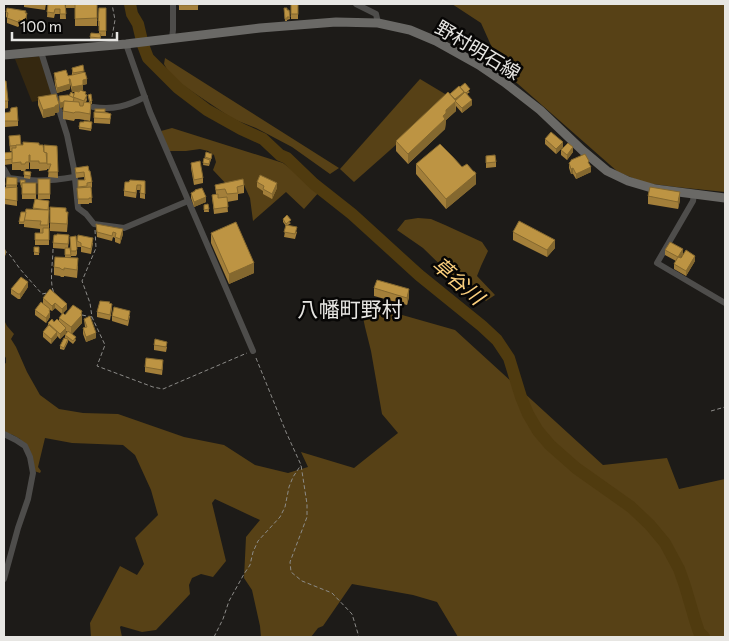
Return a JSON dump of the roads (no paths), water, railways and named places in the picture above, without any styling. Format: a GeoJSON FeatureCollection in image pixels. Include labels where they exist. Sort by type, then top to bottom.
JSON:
{"type":"FeatureCollection","features":[{"type":"Feature","properties":{"kind":"main road","name":"野村明石線"},"geometry":{"type":"LineString","coordinates":[[4,55],[128,44],[269,27],[336,22],[378,23],[410,30],[436,41],[479,65],[540,110],[607,171],[628,181],[655,189],[725,198]]}},
{"type":"Feature","properties":{"kind":"street"},"geometry":{"type":"LineString","coordinates":[[172,38],[173,4]]}},
{"type":"Feature","properties":{"kind":"street"},"geometry":{"type":"LineString","coordinates":[[356,4],[376,14],[378,23]]}},
{"type":"Feature","properties":{"kind":"street"},"geometry":{"type":"LineString","coordinates":[[128,44],[145,97],[253,351]]}},
{"type":"Feature","properties":{"kind":"street"},"geometry":{"type":"LineString","coordinates":[[41,52],[67,135],[78,208],[94,224],[124,228],[188,201]]}},
{"type":"Feature","properties":{"kind":"street"},"geometry":{"type":"LineString","coordinates":[[93,107],[120,108],[145,97]]}},
{"type":"Feature","properties":{"kind":"street"},"geometry":{"type":"LineString","coordinates":[[4,169],[9,178],[54,180],[74,177]]}},
{"type":"Feature","properties":{"kind":"street"},"geometry":{"type":"LineString","coordinates":[[694,194],[693,201],[657,264],[725,303]]}},
{"type":"Feature","properties":{"kind":"street"},"geometry":{"type":"LineString","coordinates":[[4,434],[25,446],[30,457],[33,473],[28,499],[4,578]]}},
{"type":"Feature","properties":{"kind":"waterway","name":"草谷川"},"geometry":{"type":"LineString","coordinates":[[130,4],[148,58],[178,88],[207,110],[263,139],[280,155],[287,158],[314,184],[352,214],[419,275],[497,340],[509,358],[521,397],[538,431],[550,445],[576,468],[631,507],[665,543],[679,569],[699,632],[704,637]]}},
{"type":"Feature","properties":{"kind":"district","name":"八幡町野村"},"geometry":{"type":"Point","coordinates":[350,310]}}]}
